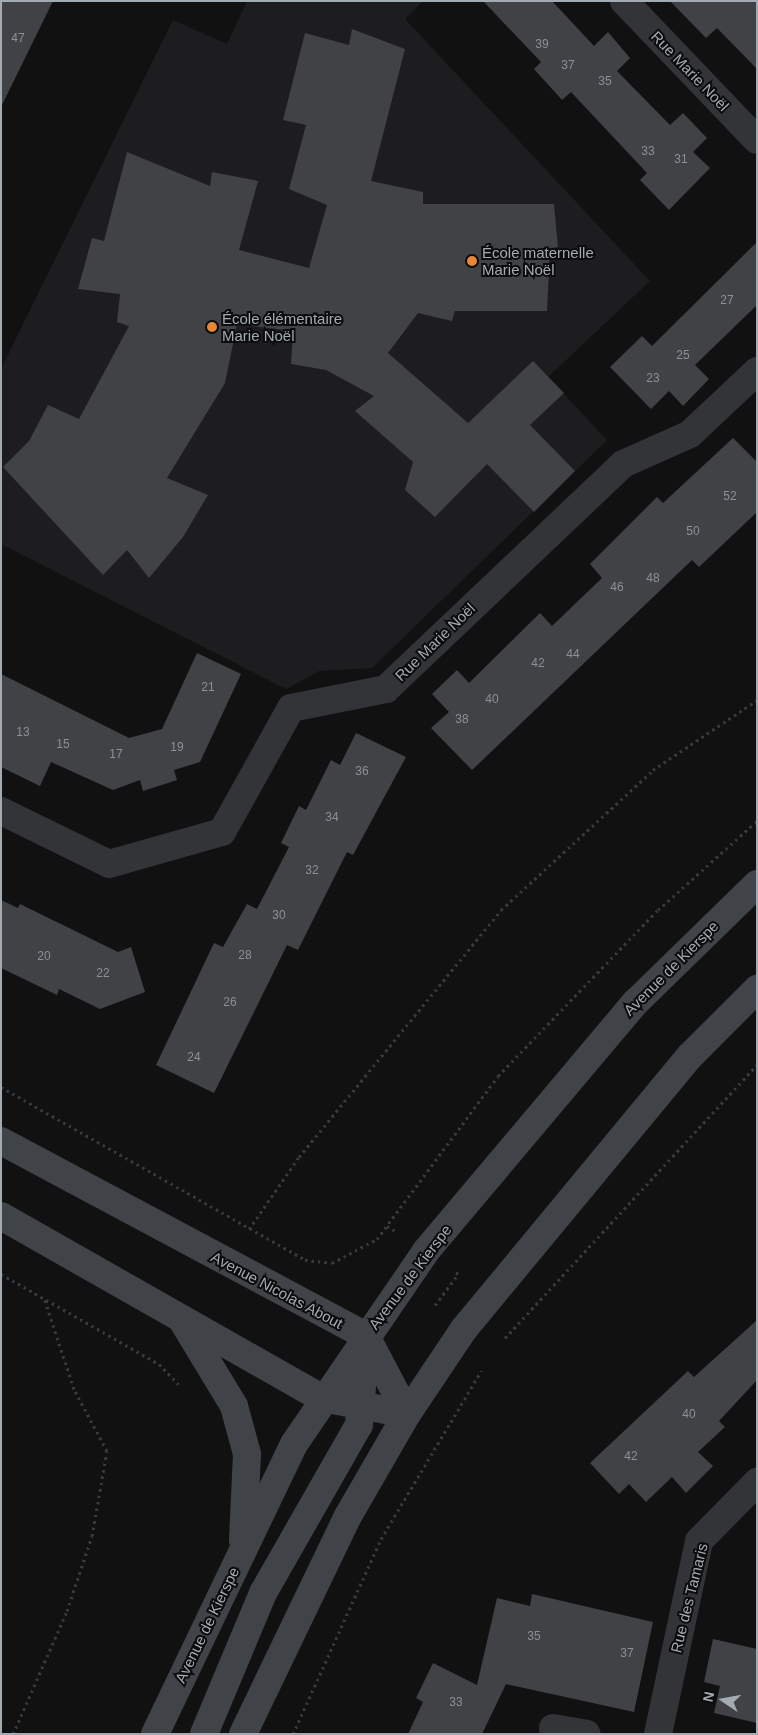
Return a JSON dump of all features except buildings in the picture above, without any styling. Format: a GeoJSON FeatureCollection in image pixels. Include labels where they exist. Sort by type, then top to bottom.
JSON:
{"type":"FeatureCollection","features":[{"type":"Feature","properties":{"kind":"main road","name":"Avenue de Kierspe"},"geometry":{"type":"LineString","coordinates":[[155,1734],[243,1550],[322,1398],[426,1251],[636,1002],[757,884]]}},
{"type":"Feature","properties":{"kind":"main road"},"geometry":{"type":"LineString","coordinates":[[243,1734],[348,1516],[407,1414],[471,1322],[690,1056],[757,989]]}},
{"type":"Feature","properties":{"kind":"main road","name":"Avenue Nicolas About"},"geometry":{"type":"LineString","coordinates":[[1,1141],[366,1336]]}},
{"type":"Feature","properties":{"kind":"main road"},"geometry":{"type":"LineString","coordinates":[[1,1216],[322,1398],[407,1414]]}},
{"type":"Feature","properties":{"kind":"main road"},"geometry":{"type":"LineString","coordinates":[[181,1318],[234,1406],[243,1438],[247,1454],[243,1550]]}},
{"type":"Feature","properties":{"kind":"main road"},"geometry":{"type":"LineString","coordinates":[[204,1734],[263,1593],[359,1425],[366,1336]]}},
{"type":"Feature","properties":{"kind":"main road"},"geometry":{"type":"LineString","coordinates":[[366,1336],[407,1414]]}},
{"type":"Feature","properties":{"kind":"street","name":"Rue Marie Noël"},"geometry":{"type":"LineString","coordinates":[[624,1],[757,140]]}},
{"type":"Feature","properties":{"kind":"street","name":"Rue Marie Noël"},"geometry":{"type":"LineString","coordinates":[[1,810],[109,864],[222,832],[291,708],[386,689],[623,464],[690,434],[757,371]]}},
{"type":"Feature","properties":{"kind":"street","name":"Rue des Tamaris"},"geometry":{"type":"LineString","coordinates":[[658,1734],[699,1541],[757,1482]]}},
{"type":"Feature","properties":{"kind":"street"},"geometry":{"type":"LineString","coordinates":[[553,1728],[586,1734]]}},
{"type":"Feature","properties":{"kind":"path"},"geometry":{"type":"LineString","coordinates":[[249,1228],[299,1157],[501,910],[652,770],[757,700]]}},
{"type":"Feature","properties":{"kind":"path"},"geometry":{"type":"LineString","coordinates":[[1,1088],[305,1260],[332,1263],[377,1239],[498,1076],[658,910],[757,821]]}},
{"type":"Feature","properties":{"kind":"path"},"geometry":{"type":"LineString","coordinates":[[500,1344],[757,1065]]}},
{"type":"Feature","properties":{"kind":"path"},"geometry":{"type":"LineString","coordinates":[[1,1274],[159,1364],[181,1388]]}},
{"type":"Feature","properties":{"kind":"path"},"geometry":{"type":"LineString","coordinates":[[14,1734],[67,1611],[92,1536],[107,1451],[74,1389],[44,1298]]}},
{"type":"Feature","properties":{"kind":"path"},"geometry":{"type":"LineString","coordinates":[[292,1734],[381,1538],[483,1368]]}},
{"type":"Feature","properties":{"kind":"shaded area","name":"École élémentaire Marie Noël"},"geometry":{"type":"Polygon","coordinates":[[[247,1],[423,1],[405,19],[650,281],[548,377],[607,440],[372,668],[319,671],[286,689],[1,544],[1,369],[173,20],[227,44],[247,1]]]}},
{"type":"Feature","properties":{"kind":"place","name":"École maternelle Marie Noël"},"geometry":{"type":"Point","coordinates":[472,261]}},
{"type":"Feature","properties":{"kind":"place","name":"École élémentaire Marie Noël"},"geometry":{"type":"Point","coordinates":[212,327]}}]}
